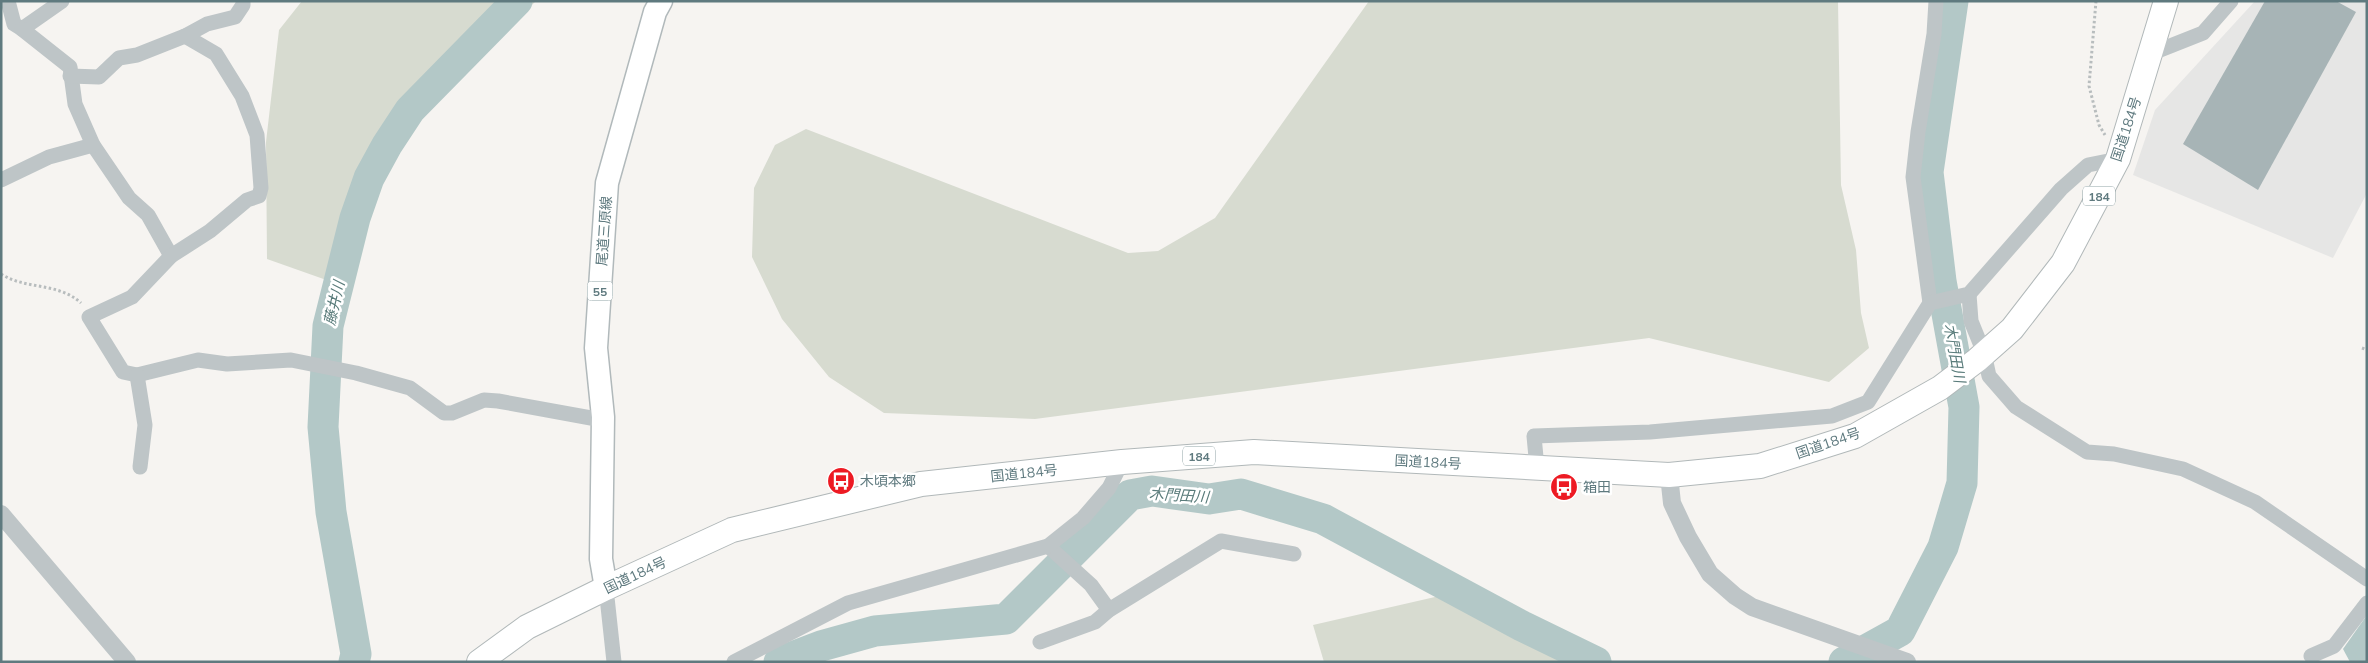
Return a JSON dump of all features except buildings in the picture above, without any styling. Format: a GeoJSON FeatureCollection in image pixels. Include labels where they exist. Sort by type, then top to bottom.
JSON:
{"type":"FeatureCollection","features":[{"type":"Feature","properties":{"kind":"highway","name":"国道184号"},"geometry":{"type":"LineString","coordinates":[[479,662],[527,627],[732,530],[911,486],[1122,462],[1254,452],[1669,475],[1760,466],[1855,436],[1940,388],[1980,357],[2012,329],[2063,262],[2118,159],[2166,1]]}},
{"type":"Feature","properties":{"kind":"main road","name":"尾道三原線"},"geometry":{"type":"LineString","coordinates":[[606,588],[602,559],[603,417],[596,348],[607,183],[655,12],[661,1]]}},
{"type":"Feature","properties":{"kind":"street"},"geometry":{"type":"LineString","coordinates":[[8,1],[14,24],[70,67],[75,104],[93,145],[129,198],[148,215],[171,256]]}},
{"type":"Feature","properties":{"kind":"street"},"geometry":{"type":"LineString","coordinates":[[22,29],[62,1]]}},
{"type":"Feature","properties":{"kind":"street"},"geometry":{"type":"LineString","coordinates":[[70,76],[99,77],[119,58],[137,55],[185,36],[207,24],[235,17],[243,5],[243,1]]}},
{"type":"Feature","properties":{"kind":"street"},"geometry":{"type":"LineString","coordinates":[[1537,468],[1534,436],[1650,432],[1832,416],[1868,402],[1930,303],[1913,177],[1918,132],[1934,34],[1936,1]]}},
{"type":"Feature","properties":{"kind":"street"},"geometry":{"type":"LineString","coordinates":[[2150,54],[2203,33],[2232,1]]}},
{"type":"Feature","properties":{"kind":"street"},"geometry":{"type":"LineString","coordinates":[[185,36],[216,54],[242,96],[257,135],[261,188],[259,196],[246,200],[210,231],[171,256],[132,297],[88,317],[123,372],[137,375],[198,360],[227,364],[290,360],[356,373],[410,388],[444,413],[452,413],[484,400],[498,400],[592,418],[603,417]]}},
{"type":"Feature","properties":{"kind":"street"},"geometry":{"type":"LineString","coordinates":[[1,180],[49,157],[93,145]]}},
{"type":"Feature","properties":{"kind":"street"},"geometry":{"type":"LineString","coordinates":[[1930,303],[1969,294],[2061,189],[2088,165],[2118,159]]}},
{"type":"Feature","properties":{"kind":"street"},"geometry":{"type":"LineString","coordinates":[[1969,294],[1971,321],[1980,357],[1989,376],[2016,407],[2087,452],[2114,454],[2183,469],[2255,502],[2367,579]]}},
{"type":"Feature","properties":{"kind":"street"},"geometry":{"type":"LineString","coordinates":[[137,375],[145,425],[140,466]]}},
{"type":"Feature","properties":{"kind":"street"},"geometry":{"type":"LineString","coordinates":[[734,662],[848,603],[1048,546],[1090,510],[1109,488],[1122,462]]}},
{"type":"Feature","properties":{"kind":"street"},"geometry":{"type":"LineString","coordinates":[[1669,475],[1672,503],[1688,537],[1710,574],[1752,607],[1907,662]]}},
{"type":"Feature","properties":{"kind":"street"},"geometry":{"type":"LineString","coordinates":[[1,514],[127,662]]}},
{"type":"Feature","properties":{"kind":"street"},"geometry":{"type":"LineString","coordinates":[[1040,642],[1095,622],[1110,610],[1221,541],[1294,554]]}},
{"type":"Feature","properties":{"kind":"street"},"geometry":{"type":"LineString","coordinates":[[1048,546],[1091,585],[1110,610]]}},
{"type":"Feature","properties":{"kind":"street"},"geometry":{"type":"LineString","coordinates":[[606,588],[614,662]]}},
{"type":"Feature","properties":{"kind":"street"},"geometry":{"type":"LineString","coordinates":[[2311,656],[2334,646],[2367,603]]}},
{"type":"Feature","properties":{"kind":"path"},"geometry":{"type":"LineString","coordinates":[[2096,1],[2089,86],[2099,125],[2118,159]]}},
{"type":"Feature","properties":{"kind":"path"},"geometry":{"type":"LineString","coordinates":[[1,274],[11,280],[69,293],[81,303],[88,317]]}},
{"type":"Feature","properties":{"kind":"path"},"geometry":{"type":"LineString","coordinates":[[2362,348],[2367,350]]}},
{"type":"Feature","properties":{"kind":"shaded area"},"geometry":{"type":"Polygon","coordinates":[[[302,1],[536,1],[426,108],[355,183],[332,282],[267,259],[266,142],[279,30],[302,1]]]}},
{"type":"Feature","properties":{"kind":"shaded area"},"geometry":{"type":"Polygon","coordinates":[[[1369,1],[1838,1],[1841,185],[1856,250],[1861,313],[1869,348],[1829,382],[1649,338],[1035,419],[884,413],[829,377],[782,319],[752,257],[754,188],[775,145],[806,129],[1128,253],[1158,251],[1215,218],[1369,1]]]}},
{"type":"Feature","properties":{"kind":"shaded area"},"geometry":{"type":"Polygon","coordinates":[[[2255,1],[2367,1],[2367,193],[2333,258],[2133,175],[2155,110],[2255,1]]]}},
{"type":"Feature","properties":{"kind":"shaded area"},"geometry":{"type":"Polygon","coordinates":[[[1448,594],[1570,662],[1324,662],[1313,625],[1448,594]]]}},
{"type":"Feature","properties":{"kind":"shaded area"},"geometry":{"type":"Polygon","coordinates":[[[2367,615],[2367,662],[2350,662],[2343,649],[2367,615]]]}},
{"type":"Feature","properties":{"kind":"waterway","name":"藤井川"},"geometry":{"type":"LineString","coordinates":[[354,662],[356,654],[331,512],[323,427],[328,326],[355,218],[369,178],[387,145],[410,110],[517,1]]}},
{"type":"Feature","properties":{"kind":"waterway","name":"木門田川"},"geometry":{"type":"LineString","coordinates":[[1844,662],[1900,631],[1943,547],[1962,483],[1964,407],[1941,281],[1928,172],[1953,1]]}},
{"type":"Feature","properties":{"kind":"waterway","name":"木門田川"},"geometry":{"type":"LineString","coordinates":[[779,662],[821,646],[875,631],[1006,619],[1130,495],[1152,491],[1209,499],[1241,494],[1323,519],[1522,626],[1596,662]]}},
{"type":"Feature","properties":{"kind":"place","name":"木頃本郷"},"geometry":{"type":"Point","coordinates":[841,481]}},
{"type":"Feature","properties":{"kind":"place","name":"箱田"},"geometry":{"type":"Point","coordinates":[1564,487]}}]}
